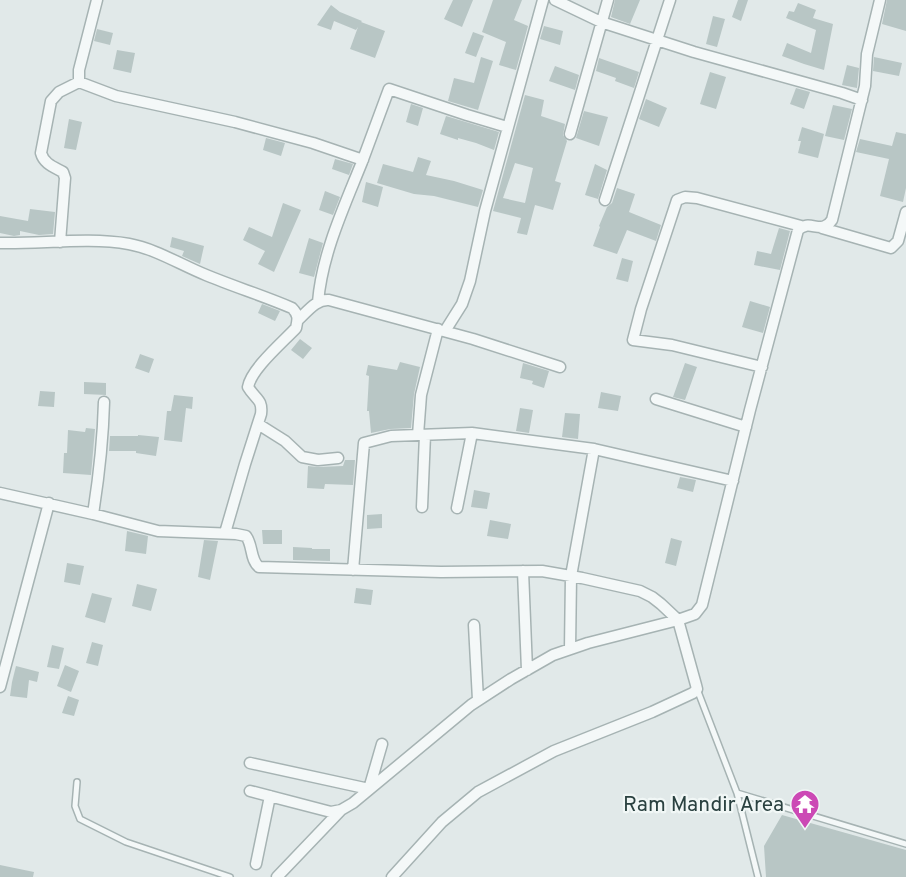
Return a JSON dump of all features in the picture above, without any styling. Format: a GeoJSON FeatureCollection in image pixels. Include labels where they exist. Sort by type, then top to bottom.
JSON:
{"type":"FeatureCollection","features":[{"type":"Feature","properties":{"kind":"street"},"geometry":{"type":"LineString","coordinates":[[79,82],[79,70],[98,0]]}},
{"type":"Feature","properties":{"kind":"street"},"geometry":{"type":"LineString","coordinates":[[422,507],[421,395],[442,330],[462,304],[470,281],[485,211],[543,0]]}},
{"type":"Feature","properties":{"kind":"street"},"geometry":{"type":"LineString","coordinates":[[555,0],[601,22],[694,52],[861,100]]}},
{"type":"Feature","properties":{"kind":"street"},"geometry":{"type":"LineString","coordinates":[[570,134],[608,0]]}},
{"type":"Feature","properties":{"kind":"street"},"geometry":{"type":"LineString","coordinates":[[605,200],[670,0]]}},
{"type":"Feature","properties":{"kind":"street"},"geometry":{"type":"LineString","coordinates":[[822,228],[828,226],[832,220],[865,86],[867,54],[880,0]]}},
{"type":"Feature","properties":{"kind":"street"},"geometry":{"type":"LineString","coordinates":[[60,242],[65,178],[63,172],[43,159],[41,153],[51,101],[59,92],[79,82],[116,96],[235,122],[313,143],[363,160]]}},
{"type":"Feature","properties":{"kind":"street"},"geometry":{"type":"LineString","coordinates":[[318,302],[319,285],[335,230],[389,89],[507,127]]}},
{"type":"Feature","properties":{"kind":"street"},"geometry":{"type":"LineString","coordinates":[[762,367],[672,345],[633,340],[677,200],[685,197],[697,198],[801,226],[822,228],[891,248],[898,241],[906,212]]}},
{"type":"Feature","properties":{"kind":"street"},"geometry":{"type":"LineString","coordinates":[[277,877],[341,810],[478,700],[527,670],[570,649],[623,633],[678,623],[695,614],[702,605],[746,427],[798,230],[801,226]]}},
{"type":"Feature","properties":{"kind":"street"},"geometry":{"type":"LineString","coordinates":[[0,243],[115,243],[143,248],[206,275],[252,291],[292,308],[297,313],[296,328],[249,380],[248,387],[260,400],[262,407],[225,533]]}},
{"type":"Feature","properties":{"kind":"street"},"geometry":{"type":"LineString","coordinates":[[298,320],[318,302],[329,300],[442,330],[560,367]]}},
{"type":"Feature","properties":{"kind":"street"},"geometry":{"type":"LineString","coordinates":[[656,399],[746,427]]}},
{"type":"Feature","properties":{"kind":"street"},"geometry":{"type":"LineString","coordinates":[[93,514],[103,440],[104,402]]}},
{"type":"Feature","properties":{"kind":"street"},"geometry":{"type":"LineString","coordinates":[[258,424],[274,432],[302,457],[318,460],[338,458]]}},
{"type":"Feature","properties":{"kind":"street"},"geometry":{"type":"LineString","coordinates":[[457,508],[472,433]]}},
{"type":"Feature","properties":{"kind":"street"},"geometry":{"type":"LineString","coordinates":[[353,570],[364,443],[391,436],[472,433],[594,449],[733,481]]}},
{"type":"Feature","properties":{"kind":"street"},"geometry":{"type":"LineString","coordinates":[[570,649],[571,576],[594,449]]}},
{"type":"Feature","properties":{"kind":"street"},"geometry":{"type":"LineString","coordinates":[[0,493],[158,531],[225,533],[246,536],[250,541],[255,563],[259,567],[441,572],[542,571],[640,591],[661,604],[678,623],[697,689],[688,696],[652,712],[554,752],[478,792],[442,822],[392,877]]}},
{"type":"Feature","properties":{"kind":"street"},"geometry":{"type":"LineString","coordinates":[[0,687],[49,503]]}},
{"type":"Feature","properties":{"kind":"street"},"geometry":{"type":"LineString","coordinates":[[523,571],[527,670]]}},
{"type":"Feature","properties":{"kind":"street"},"geometry":{"type":"LineString","coordinates":[[474,625],[478,700]]}},
{"type":"Feature","properties":{"kind":"street"},"geometry":{"type":"LineString","coordinates":[[369,789],[382,744]]}},
{"type":"Feature","properties":{"kind":"street"},"geometry":{"type":"LineString","coordinates":[[250,764],[369,789]]}},
{"type":"Feature","properties":{"kind":"street"},"geometry":{"type":"LineString","coordinates":[[250,790],[331,812],[341,810]]}},
{"type":"Feature","properties":{"kind":"street"},"geometry":{"type":"LineString","coordinates":[[256,864],[270,796]]}},
{"type":"Feature","properties":{"kind":"lane"},"geometry":{"type":"LineString","coordinates":[[697,689],[737,793],[758,877]]}},
{"type":"Feature","properties":{"kind":"lane"},"geometry":{"type":"LineString","coordinates":[[77,782],[75,806],[80,819],[126,842],[230,877]]}},
{"type":"Feature","properties":{"kind":"lane"},"geometry":{"type":"LineString","coordinates":[[737,793],[906,844]]}},
{"type":"Feature","properties":{"kind":"building"},"geometry":{"type":"Polygon","coordinates":[[[453,0],[473,0],[462,27],[444,19],[453,0]]]}},
{"type":"Feature","properties":{"kind":"building"},"geometry":{"type":"Polygon","coordinates":[[[493,0],[522,0],[514,20],[528,26],[516,70],[499,65],[506,42],[482,32],[493,0]]]}},
{"type":"Feature","properties":{"kind":"building"},"geometry":{"type":"Polygon","coordinates":[[[615,0],[640,0],[630,24],[611,17],[615,0]]]}},
{"type":"Feature","properties":{"kind":"building"},"geometry":{"type":"Polygon","coordinates":[[[738,0],[748,0],[741,21],[732,17],[738,0]]]}},
{"type":"Feature","properties":{"kind":"building"},"geometry":{"type":"Polygon","coordinates":[[[887,0],[906,0],[906,31],[882,24],[887,0]]]}},
{"type":"Feature","properties":{"kind":"building"},"geometry":{"type":"Polygon","coordinates":[[[798,3],[816,10],[813,18],[833,24],[824,70],[782,56],[787,43],[811,53],[816,30],[786,18],[789,11],[794,12],[798,3]]]}},
{"type":"Feature","properties":{"kind":"building"},"geometry":{"type":"Polygon","coordinates":[[[331,5],[340,12],[385,31],[375,58],[350,49],[358,27],[356,30],[334,21],[331,30],[317,25],[331,5]]]}},
{"type":"Feature","properties":{"kind":"building"},"geometry":{"type":"Polygon","coordinates":[[[713,16],[725,19],[717,47],[706,44],[713,16]]]}},
{"type":"Feature","properties":{"kind":"building"},"geometry":{"type":"Polygon","coordinates":[[[544,26],[563,31],[560,45],[540,39],[544,26]]]}},
{"type":"Feature","properties":{"kind":"building"},"geometry":{"type":"Polygon","coordinates":[[[97,29],[113,33],[110,45],[94,41],[97,29]]]}},
{"type":"Feature","properties":{"kind":"building"},"geometry":{"type":"Polygon","coordinates":[[[473,32],[484,36],[476,57],[465,53],[473,32]]]}},
{"type":"Feature","properties":{"kind":"building"},"geometry":{"type":"Polygon","coordinates":[[[117,50],[135,53],[131,73],[113,69],[117,50]]]}},
{"type":"Feature","properties":{"kind":"building"},"geometry":{"type":"Polygon","coordinates":[[[481,57],[493,61],[478,110],[448,101],[454,78],[474,83],[481,57]]]}},
{"type":"Feature","properties":{"kind":"building"},"geometry":{"type":"Polygon","coordinates":[[[874,57],[902,63],[899,76],[873,71],[874,57]]]}},
{"type":"Feature","properties":{"kind":"building"},"geometry":{"type":"Polygon","coordinates":[[[599,58],[639,72],[634,88],[596,71],[599,58]]]}},
{"type":"Feature","properties":{"kind":"building"},"geometry":{"type":"Polygon","coordinates":[[[847,65],[859,68],[857,88],[842,85],[847,65]]]}},
{"type":"Feature","properties":{"kind":"building"},"geometry":{"type":"Polygon","coordinates":[[[555,66],[579,75],[575,90],[549,81],[555,66]]]}},
{"type":"Feature","properties":{"kind":"building"},"geometry":{"type":"Polygon","coordinates":[[[710,72],[726,77],[716,109],[700,104],[710,72]]]}},
{"type":"Feature","properties":{"kind":"building"},"geometry":{"type":"Polygon","coordinates":[[[796,88],[810,92],[804,109],[790,104],[796,88]]]}},
{"type":"Feature","properties":{"kind":"building"},"geometry":{"type":"Polygon","coordinates":[[[525,95],[544,100],[541,116],[565,124],[563,135],[567,141],[555,181],[561,183],[553,210],[535,205],[527,235],[517,233],[521,218],[493,211],[525,95]],[[515,163],[503,198],[525,203],[533,168],[515,163]]]}},
{"type":"Feature","properties":{"kind":"building"},"geometry":{"type":"Polygon","coordinates":[[[646,99],[667,108],[659,127],[639,119],[646,99]]]}},
{"type":"Feature","properties":{"kind":"building"},"geometry":{"type":"Polygon","coordinates":[[[411,104],[423,108],[418,126],[406,122],[411,104]]]}},
{"type":"Feature","properties":{"kind":"building"},"geometry":{"type":"Polygon","coordinates":[[[833,105],[852,109],[844,140],[825,136],[833,105]]]}},
{"type":"Feature","properties":{"kind":"building"},"geometry":{"type":"Polygon","coordinates":[[[584,111],[608,117],[599,146],[576,138],[584,111]]]}},
{"type":"Feature","properties":{"kind":"building"},"geometry":{"type":"Polygon","coordinates":[[[446,116],[499,132],[494,150],[440,134],[446,116]]]}},
{"type":"Feature","properties":{"kind":"building"},"geometry":{"type":"Polygon","coordinates":[[[69,119],[82,122],[76,150],[64,148],[69,119]]]}},
{"type":"Feature","properties":{"kind":"building"},"geometry":{"type":"Polygon","coordinates":[[[802,127],[824,134],[818,158],[798,153],[801,141],[798,141],[802,127]]]}},
{"type":"Feature","properties":{"kind":"building"},"geometry":{"type":"Polygon","coordinates":[[[896,132],[906,134],[906,188],[903,202],[880,196],[889,159],[856,152],[860,139],[892,146],[896,132]]]}},
{"type":"Feature","properties":{"kind":"building"},"geometry":{"type":"Polygon","coordinates":[[[266,138],[285,143],[281,156],[263,150],[266,138]]]}},
{"type":"Feature","properties":{"kind":"building"},"geometry":{"type":"Polygon","coordinates":[[[418,157],[431,161],[426,175],[483,190],[478,207],[434,196],[414,194],[377,183],[383,164],[413,172],[418,157]]]}},
{"type":"Feature","properties":{"kind":"building"},"geometry":{"type":"Polygon","coordinates":[[[335,159],[353,164],[349,175],[332,169],[335,159]]]}},
{"type":"Feature","properties":{"kind":"building"},"geometry":{"type":"Polygon","coordinates":[[[595,164],[607,170],[598,199],[585,195],[595,164]]]}},
{"type":"Feature","properties":{"kind":"building"},"geometry":{"type":"Polygon","coordinates":[[[366,182],[383,187],[378,207],[362,202],[366,182]]]}},
{"type":"Feature","properties":{"kind":"building"},"geometry":{"type":"Polygon","coordinates":[[[617,188],[635,194],[629,212],[661,225],[656,241],[627,230],[617,254],[593,246],[599,226],[607,207],[612,203],[617,188]]]}},
{"type":"Feature","properties":{"kind":"building"},"geometry":{"type":"Polygon","coordinates":[[[325,191],[340,197],[333,215],[319,210],[325,191]]]}},
{"type":"Feature","properties":{"kind":"building"},"geometry":{"type":"Polygon","coordinates":[[[283,203],[301,210],[274,272],[258,264],[265,251],[243,240],[249,227],[272,237],[283,203]]]}},
{"type":"Feature","properties":{"kind":"building"},"geometry":{"type":"Polygon","coordinates":[[[30,209],[55,212],[53,234],[39,235],[20,231],[20,235],[14,236],[0,233],[0,216],[28,221],[30,209]]]}},
{"type":"Feature","properties":{"kind":"building"},"geometry":{"type":"Polygon","coordinates":[[[779,228],[790,231],[780,270],[754,265],[757,251],[771,254],[779,228]]]}},
{"type":"Feature","properties":{"kind":"building"},"geometry":{"type":"Polygon","coordinates":[[[172,237],[204,246],[200,264],[182,256],[184,251],[170,247],[172,237]]]}},
{"type":"Feature","properties":{"kind":"building"},"geometry":{"type":"Polygon","coordinates":[[[309,238],[323,243],[314,277],[299,273],[309,238]]]}},
{"type":"Feature","properties":{"kind":"building"},"geometry":{"type":"Polygon","coordinates":[[[622,258],[633,261],[628,282],[616,279],[622,258]]]}},
{"type":"Feature","properties":{"kind":"building"},"geometry":{"type":"Polygon","coordinates":[[[750,301],[770,307],[763,333],[742,327],[750,301]]]}},
{"type":"Feature","properties":{"kind":"building"},"geometry":{"type":"Polygon","coordinates":[[[262,304],[280,311],[275,321],[258,313],[262,304]]]}},
{"type":"Feature","properties":{"kind":"building"},"geometry":{"type":"Polygon","coordinates":[[[300,339],[312,348],[303,359],[291,350],[300,339]]]}},
{"type":"Feature","properties":{"kind":"building"},"geometry":{"type":"Polygon","coordinates":[[[140,354],[154,359],[149,373],[135,368],[140,354]]]}},
{"type":"Feature","properties":{"kind":"building"},"geometry":{"type":"Polygon","coordinates":[[[400,362],[420,367],[414,394],[411,428],[371,433],[369,411],[367,411],[368,365],[397,370],[400,362]]]}},
{"type":"Feature","properties":{"kind":"building"},"geometry":{"type":"Polygon","coordinates":[[[523,363],[549,371],[544,388],[532,384],[533,381],[520,378],[523,363]]]}},
{"type":"Feature","properties":{"kind":"building"},"geometry":{"type":"Polygon","coordinates":[[[685,363],[697,367],[685,400],[673,397],[685,363]]]}},
{"type":"Feature","properties":{"kind":"building"},"geometry":{"type":"Polygon","coordinates":[[[84,382],[106,383],[106,395],[84,394],[84,382]]]}},
{"type":"Feature","properties":{"kind":"building"},"geometry":{"type":"Polygon","coordinates":[[[40,391],[55,392],[54,407],[38,406],[40,391]]]}},
{"type":"Feature","properties":{"kind":"building"},"geometry":{"type":"Polygon","coordinates":[[[601,392],[621,396],[618,411],[598,408],[601,392]]]}},
{"type":"Feature","properties":{"kind":"building"},"geometry":{"type":"Polygon","coordinates":[[[174,395],[193,397],[192,409],[186,408],[182,442],[164,440],[167,411],[171,411],[174,395]]]}},
{"type":"Feature","properties":{"kind":"building"},"geometry":{"type":"Polygon","coordinates":[[[520,408],[533,410],[529,433],[516,431],[520,408]]]}},
{"type":"Feature","properties":{"kind":"building"},"geometry":{"type":"Polygon","coordinates":[[[565,413],[580,414],[578,439],[562,437],[565,413]]]}},
{"type":"Feature","properties":{"kind":"building"},"geometry":{"type":"Polygon","coordinates":[[[86,428],[95,429],[91,475],[63,473],[68,430],[85,432],[86,428]]]}},
{"type":"Feature","properties":{"kind":"building"},"geometry":{"type":"Polygon","coordinates":[[[110,436],[159,437],[156,456],[136,453],[136,451],[109,451],[110,436]]]}},
{"type":"Feature","properties":{"kind":"building"},"geometry":{"type":"Polygon","coordinates":[[[345,460],[355,460],[353,485],[325,484],[324,489],[307,488],[308,466],[343,466],[345,460]]]}},
{"type":"Feature","properties":{"kind":"building"},"geometry":{"type":"Polygon","coordinates":[[[680,477],[696,480],[693,492],[677,488],[680,477]]]}},
{"type":"Feature","properties":{"kind":"building"},"geometry":{"type":"Polygon","coordinates":[[[474,490],[490,493],[487,509],[471,507],[474,490]]]}},
{"type":"Feature","properties":{"kind":"building"},"geometry":{"type":"Polygon","coordinates":[[[382,514],[382,528],[367,529],[367,515],[382,514]]]}},
{"type":"Feature","properties":{"kind":"building"},"geometry":{"type":"Polygon","coordinates":[[[490,520],[511,524],[508,539],[487,536],[490,520]]]}},
{"type":"Feature","properties":{"kind":"building"},"geometry":{"type":"Polygon","coordinates":[[[262,530],[282,530],[282,544],[263,544],[262,530]]]}},
{"type":"Feature","properties":{"kind":"building"},"geometry":{"type":"Polygon","coordinates":[[[127,531],[148,536],[146,554],[125,551],[127,531]]]}},
{"type":"Feature","properties":{"kind":"building"},"geometry":{"type":"Polygon","coordinates":[[[671,538],[682,541],[676,566],[665,563],[671,538]]]}},
{"type":"Feature","properties":{"kind":"building"},"geometry":{"type":"Polygon","coordinates":[[[204,540],[218,541],[210,580],[198,577],[204,540]]]}},
{"type":"Feature","properties":{"kind":"building"},"geometry":{"type":"Polygon","coordinates":[[[293,547],[330,549],[330,561],[293,560],[293,547]]]}},
{"type":"Feature","properties":{"kind":"building"},"geometry":{"type":"Polygon","coordinates":[[[67,563],[84,566],[80,585],[64,582],[67,563]]]}},
{"type":"Feature","properties":{"kind":"building"},"geometry":{"type":"Polygon","coordinates":[[[137,584],[157,589],[151,611],[132,606],[137,584]]]}},
{"type":"Feature","properties":{"kind":"building"},"geometry":{"type":"Polygon","coordinates":[[[356,588],[373,590],[371,605],[354,603],[356,588]]]}},
{"type":"Feature","properties":{"kind":"building"},"geometry":{"type":"Polygon","coordinates":[[[92,593],[112,598],[105,623],[85,617],[92,593]]]}},
{"type":"Feature","properties":{"kind":"building"},"geometry":{"type":"Polygon","coordinates":[[[92,642],[103,645],[98,666],[86,663],[92,642]]]}},
{"type":"Feature","properties":{"kind":"building"},"geometry":{"type":"Polygon","coordinates":[[[52,645],[64,648],[59,669],[47,667],[52,645]]]}},
{"type":"Feature","properties":{"kind":"building"},"geometry":{"type":"Polygon","coordinates":[[[65,665],[79,671],[71,692],[57,686],[65,665]]]}},
{"type":"Feature","properties":{"kind":"building"},"geometry":{"type":"Polygon","coordinates":[[[16,666],[39,672],[37,682],[29,680],[27,698],[10,696],[16,666]]]}},
{"type":"Feature","properties":{"kind":"building"},"geometry":{"type":"Polygon","coordinates":[[[68,696],[79,700],[74,716],[62,713],[68,696]]]}},
{"type":"Feature","properties":{"kind":"building","name":"Ram Mandir Area"},"geometry":{"type":"Polygon","coordinates":[[[782,815],[906,850],[906,877],[766,877],[764,846],[782,815]]]}},
{"type":"Feature","properties":{"kind":"building"},"geometry":{"type":"Polygon","coordinates":[[[0,865],[34,872],[33,877],[0,877],[0,865]]]}},
{"type":"Feature","properties":{"kind":"place","name":"Ram Mandir Area"},"geometry":{"type":"Point","coordinates":[805,830]}}]}
